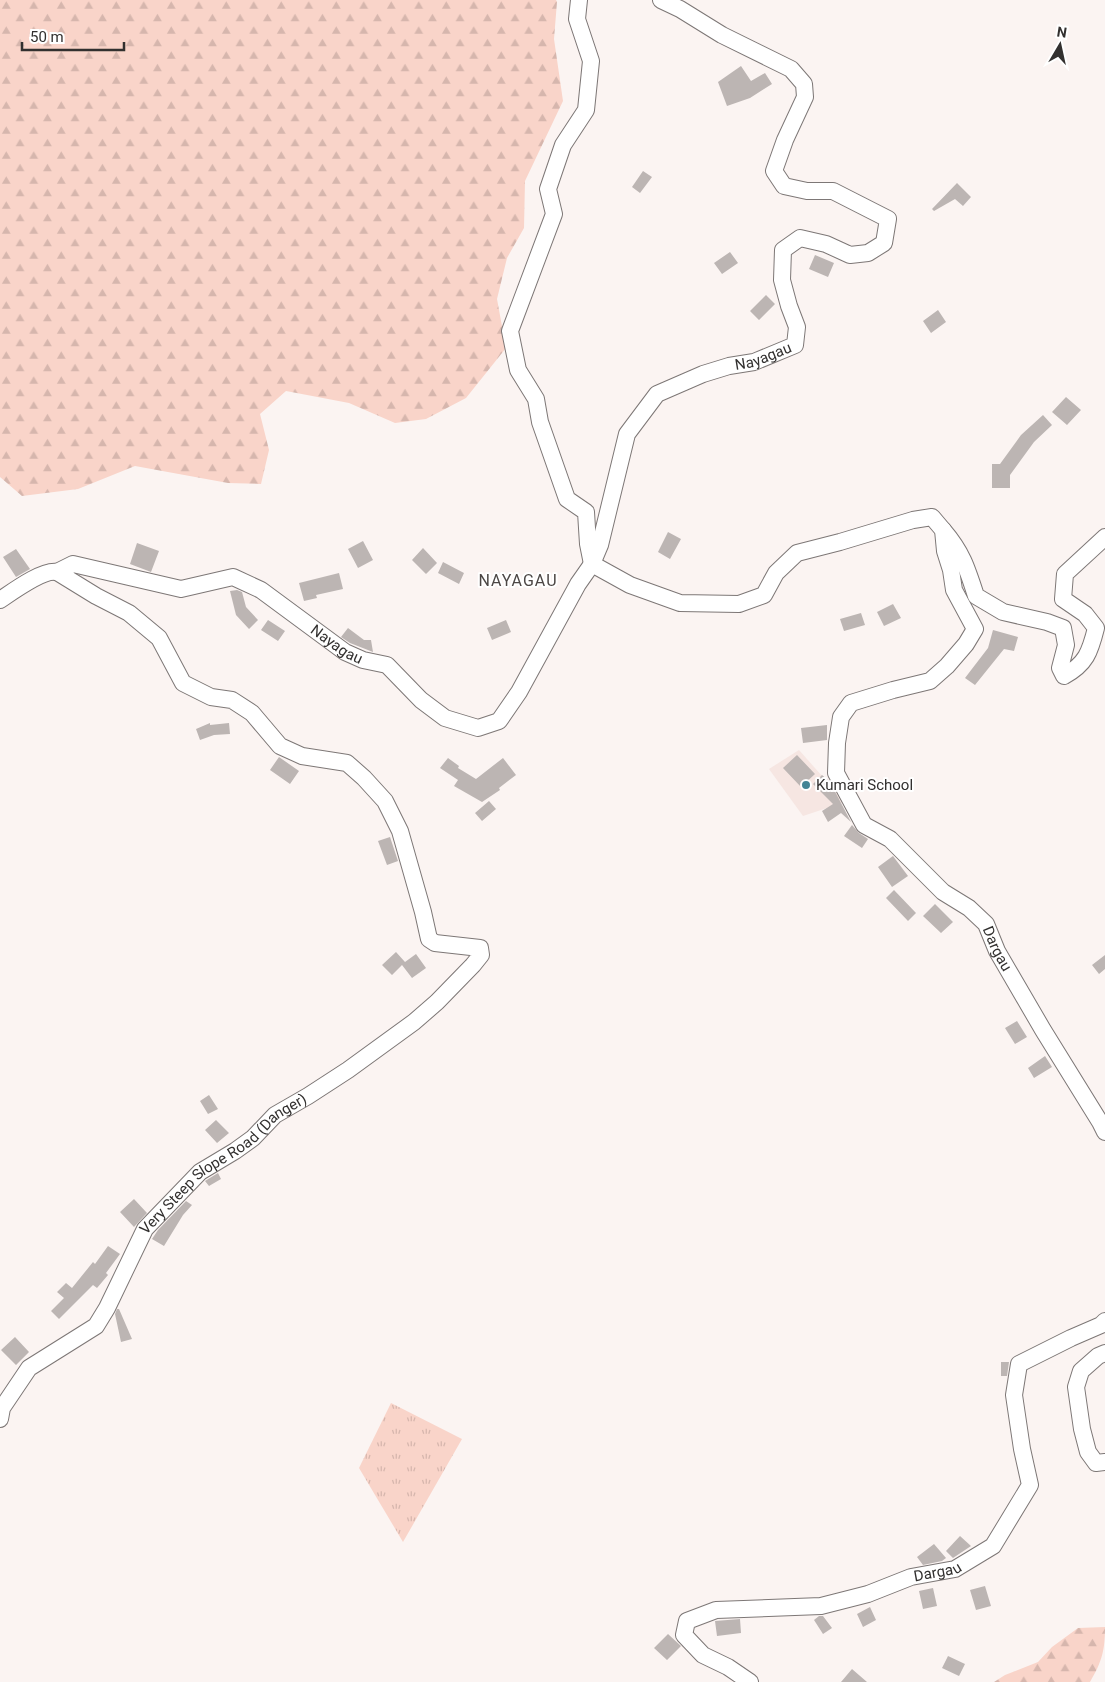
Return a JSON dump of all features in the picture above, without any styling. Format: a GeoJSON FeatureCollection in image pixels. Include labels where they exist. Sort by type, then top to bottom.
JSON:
{"type":"FeatureCollection","features":[{"type":"Feature","properties":{"kind":"street"},"geometry":{"type":"LineString","coordinates":[[579,0],[577,19],[591,62],[586,110],[563,145],[548,189],[554,214],[510,331],[518,370],[536,399],[540,422],[568,499],[586,512],[588,544],[592,564],[630,585],[680,602],[739,604],[764,595],[776,573],[797,553],[913,520],[932,518],[956,545],[966,565],[976,596],[1003,612],[1064,628],[1066,645],[1060,668],[1064,676],[1076,670],[1090,651],[1096,628],[1085,614],[1063,599],[1065,574],[1105,538]]}},
{"type":"Feature","properties":{"kind":"street","name":"Nayagau"},"geometry":{"type":"LineString","coordinates":[[0,600],[32,580],[52,571],[57,572],[73,564],[181,589],[233,577],[261,590],[345,652],[363,660],[387,665],[421,700],[445,718],[478,728],[499,721],[518,692],[578,584],[592,564],[600,545],[627,434],[657,394],[704,374],[729,366],[754,362],[795,346],[797,328],[782,280],[783,250],[800,238],[826,244],[850,255],[868,253],[884,243],[888,219],[833,190],[807,191],[784,186],[774,171],[785,140],[805,97],[804,84],[791,69],[722,35],[662,0]]}},
{"type":"Feature","properties":{"kind":"street","name":"Dargau"},"geometry":{"type":"LineString","coordinates":[[943,530],[945,551],[951,570],[954,590],[975,629],[966,644],[947,666],[930,681],[851,703],[841,718],[837,743],[836,773],[864,825],[890,839],[943,892],[969,908],[986,924],[997,951],[1105,1132]]}},
{"type":"Feature","properties":{"kind":"street","name":"Very Steep Slope Road (Danger)"},"geometry":{"type":"LineString","coordinates":[[0,1419],[2,1408],[29,1368],[96,1326],[107,1308],[145,1229],[200,1172],[253,1138],[275,1115],[348,1070],[414,1022],[437,1002],[481,955],[480,948],[435,943],[429,939],[400,830],[385,801],[364,778],[347,763],[302,756],[280,746],[252,713],[232,700],[211,697],[184,683],[159,638],[129,613],[96,596],[57,572]]}},
{"type":"Feature","properties":{"kind":"street","name":"Dargau"},"geometry":{"type":"LineString","coordinates":[[750,1682],[728,1667],[703,1656],[684,1635],[688,1621],[716,1610],[822,1606],[868,1594],[911,1577],[955,1569],[993,1546],[1030,1484],[1022,1449],[1014,1395],[1019,1364],[1101,1325],[1105,1321]]}},
{"type":"Feature","properties":{"kind":"street"},"geometry":{"type":"LineString","coordinates":[[1105,1353],[1098,1356],[1081,1371],[1076,1387],[1082,1429],[1088,1452],[1096,1463],[1105,1462]]}},
{"type":"Feature","properties":{"kind":"shaded area","name":"Kumari School"},"geometry":{"type":"Polygon","coordinates":[[[799,750],[845,802],[803,816],[769,769],[799,750]]]}},
{"type":"Feature","properties":{"kind":"green space"},"geometry":{"type":"Polygon","coordinates":[[[0,0],[556,0],[554,39],[563,101],[525,181],[524,228],[507,258],[497,299],[506,348],[466,398],[426,419],[395,423],[349,403],[286,391],[260,414],[269,450],[261,484],[228,483],[135,466],[78,489],[22,496],[0,477],[0,0]]]}},
{"type":"Feature","properties":{"kind":"green space"},"geometry":{"type":"Polygon","coordinates":[[[391,1403],[462,1439],[403,1542],[359,1468],[391,1403]]]}},
{"type":"Feature","properties":{"kind":"green space"},"geometry":{"type":"Polygon","coordinates":[[[1105,1627],[1102,1656],[1090,1682],[994,1682],[1005,1675],[1038,1662],[1052,1647],[1078,1628],[1105,1627]]]}},
{"type":"Feature","properties":{"kind":"building"},"geometry":{"type":"Polygon","coordinates":[[[741,66],[751,81],[765,73],[772,84],[750,98],[727,106],[718,82],[741,66]]]}},
{"type":"Feature","properties":{"kind":"building"},"geometry":{"type":"Polygon","coordinates":[[[643,171],[652,177],[640,193],[632,187],[643,171]]]}},
{"type":"Feature","properties":{"kind":"building"},"geometry":{"type":"Polygon","coordinates":[[[957,183],[971,197],[963,206],[955,199],[934,211],[932,209],[957,183]]]}},
{"type":"Feature","properties":{"kind":"building"},"geometry":{"type":"Polygon","coordinates":[[[730,252],[738,263],[722,274],[714,263],[730,252]]]}},
{"type":"Feature","properties":{"kind":"building"},"geometry":{"type":"Polygon","coordinates":[[[815,255],[834,263],[828,277],[809,269],[815,255]]]}},
{"type":"Feature","properties":{"kind":"building"},"geometry":{"type":"Polygon","coordinates":[[[766,295],[775,304],[759,320],[750,311],[766,295]]]}},
{"type":"Feature","properties":{"kind":"building"},"geometry":{"type":"Polygon","coordinates":[[[938,310],[946,322],[931,333],[923,321],[938,310]]]}},
{"type":"Feature","properties":{"kind":"building"},"geometry":{"type":"Polygon","coordinates":[[[1066,397],[1081,410],[1067,425],[1052,412],[1066,397]]]}},
{"type":"Feature","properties":{"kind":"building"},"geometry":{"type":"Polygon","coordinates":[[[1043,415],[1052,425],[1034,442],[1010,475],[1010,488],[992,488],[992,464],[1000,464],[1021,435],[1043,415]]]}},
{"type":"Feature","properties":{"kind":"building"},"geometry":{"type":"Polygon","coordinates":[[[668,532],[681,539],[670,559],[658,552],[668,532]]]}},
{"type":"Feature","properties":{"kind":"building"},"geometry":{"type":"Polygon","coordinates":[[[363,541],[373,560],[358,568],[348,549],[363,541]]]}},
{"type":"Feature","properties":{"kind":"building"},"geometry":{"type":"Polygon","coordinates":[[[137,543],[159,551],[151,572],[130,564],[137,543]]]}},
{"type":"Feature","properties":{"kind":"building"},"geometry":{"type":"Polygon","coordinates":[[[423,548],[437,563],[426,574],[412,560],[423,548]]]}},
{"type":"Feature","properties":{"kind":"building"},"geometry":{"type":"Polygon","coordinates":[[[16,549],[30,569],[16,577],[3,557],[16,549]]]}},
{"type":"Feature","properties":{"kind":"building"},"geometry":{"type":"Polygon","coordinates":[[[443,562],[464,573],[459,584],[438,573],[443,562]]]}},
{"type":"Feature","properties":{"kind":"building"},"geometry":{"type":"Polygon","coordinates":[[[339,573],[343,589],[316,595],[317,598],[304,601],[299,583],[339,573]]]}},
{"type":"Feature","properties":{"kind":"building"},"geometry":{"type":"Polygon","coordinates":[[[237,590],[242,592],[246,607],[258,620],[249,629],[236,615],[230,591],[237,590]]]}},
{"type":"Feature","properties":{"kind":"building"},"geometry":{"type":"Polygon","coordinates":[[[893,604],[901,618],[884,626],[877,612],[893,604]]]}},
{"type":"Feature","properties":{"kind":"building"},"geometry":{"type":"Polygon","coordinates":[[[861,613],[865,625],[844,631],[840,619],[861,613]]]}},
{"type":"Feature","properties":{"kind":"building"},"geometry":{"type":"Polygon","coordinates":[[[268,620],[285,631],[278,641],[261,630],[268,620]]]}},
{"type":"Feature","properties":{"kind":"building"},"geometry":{"type":"Polygon","coordinates":[[[506,620],[511,632],[492,640],[487,628],[506,620]]]}},
{"type":"Feature","properties":{"kind":"building"},"geometry":{"type":"Polygon","coordinates":[[[348,628],[364,640],[371,640],[373,652],[350,643],[341,637],[348,628]]]}},
{"type":"Feature","properties":{"kind":"building"},"geometry":{"type":"Polygon","coordinates":[[[993,630],[1018,637],[1014,651],[1004,649],[975,685],[965,678],[988,648],[993,630]]]}},
{"type":"Feature","properties":{"kind":"building"},"geometry":{"type":"Polygon","coordinates":[[[210,723],[210,725],[229,723],[230,734],[214,735],[200,740],[196,729],[210,723]]]}},
{"type":"Feature","properties":{"kind":"building"},"geometry":{"type":"Polygon","coordinates":[[[827,725],[827,740],[803,743],[801,728],[827,725]]]}},
{"type":"Feature","properties":{"kind":"building"},"geometry":{"type":"Polygon","coordinates":[[[797,755],[815,774],[801,787],[783,768],[797,755]]]}},
{"type":"Feature","properties":{"kind":"building"},"geometry":{"type":"Polygon","coordinates":[[[279,757],[299,771],[290,784],[270,770],[279,757]]]}},
{"type":"Feature","properties":{"kind":"building"},"geometry":{"type":"Polygon","coordinates":[[[448,758],[459,766],[458,768],[476,779],[503,758],[516,775],[499,788],[500,790],[482,802],[454,786],[458,780],[440,768],[448,758]]]}},
{"type":"Feature","properties":{"kind":"building"},"geometry":{"type":"Polygon","coordinates":[[[822,775],[830,782],[851,822],[841,813],[828,822],[822,811],[833,804],[813,784],[822,775]]]}},
{"type":"Feature","properties":{"kind":"building"},"geometry":{"type":"Polygon","coordinates":[[[489,801],[496,809],[482,821],[475,813],[489,801]]]}},
{"type":"Feature","properties":{"kind":"building"},"geometry":{"type":"Polygon","coordinates":[[[852,825],[868,839],[862,848],[844,836],[852,825]]]}},
{"type":"Feature","properties":{"kind":"building"},"geometry":{"type":"Polygon","coordinates":[[[390,837],[398,861],[387,865],[378,841],[390,837]]]}},
{"type":"Feature","properties":{"kind":"building"},"geometry":{"type":"Polygon","coordinates":[[[893,856],[908,876],[892,887],[878,867],[893,856]]]}},
{"type":"Feature","properties":{"kind":"building"},"geometry":{"type":"Polygon","coordinates":[[[894,890],[916,913],[908,921],[886,898],[894,890]]]}},
{"type":"Feature","properties":{"kind":"building"},"geometry":{"type":"Polygon","coordinates":[[[935,904],[953,922],[941,933],[923,916],[935,904]]]}},
{"type":"Feature","properties":{"kind":"building"},"geometry":{"type":"Polygon","coordinates":[[[396,952],[405,962],[416,954],[426,968],[412,978],[402,965],[392,975],[382,965],[396,952]]]}},
{"type":"Feature","properties":{"kind":"building"},"geometry":{"type":"Polygon","coordinates":[[[1105,955],[1105,969],[1099,974],[1092,965],[1105,955]]]}},
{"type":"Feature","properties":{"kind":"building"},"geometry":{"type":"Polygon","coordinates":[[[1017,1021],[1027,1037],[1015,1044],[1005,1028],[1017,1021]]]}},
{"type":"Feature","properties":{"kind":"building"},"geometry":{"type":"Polygon","coordinates":[[[1045,1056],[1052,1067],[1034,1078],[1028,1068],[1045,1056]]]}},
{"type":"Feature","properties":{"kind":"building"},"geometry":{"type":"Polygon","coordinates":[[[209,1095],[218,1109],[208,1114],[200,1101],[209,1095]]]}},
{"type":"Feature","properties":{"kind":"building"},"geometry":{"type":"Polygon","coordinates":[[[216,1120],[229,1133],[217,1143],[205,1130],[216,1120]]]}},
{"type":"Feature","properties":{"kind":"building"},"geometry":{"type":"Polygon","coordinates":[[[218,1173],[221,1179],[209,1186],[205,1181],[218,1173]]]}},
{"type":"Feature","properties":{"kind":"building"},"geometry":{"type":"Polygon","coordinates":[[[134,1199],[147,1213],[134,1227],[120,1212],[134,1199]]]}},
{"type":"Feature","properties":{"kind":"building"},"geometry":{"type":"Polygon","coordinates":[[[186,1201],[192,1205],[183,1215],[164,1246],[152,1239],[158,1230],[186,1201]]]}},
{"type":"Feature","properties":{"kind":"building"},"geometry":{"type":"Polygon","coordinates":[[[108,1246],[120,1254],[106,1273],[108,1275],[97,1288],[93,1285],[59,1319],[51,1311],[64,1298],[57,1292],[66,1283],[72,1288],[93,1262],[95,1264],[108,1246]]]}},
{"type":"Feature","properties":{"kind":"building"},"geometry":{"type":"Polygon","coordinates":[[[117,1309],[119,1309],[132,1339],[121,1342],[115,1314],[117,1309]]]}},
{"type":"Feature","properties":{"kind":"building"},"geometry":{"type":"Polygon","coordinates":[[[15,1337],[29,1352],[16,1365],[1,1350],[15,1337]]]}},
{"type":"Feature","properties":{"kind":"building"},"geometry":{"type":"Polygon","coordinates":[[[1001,1362],[1009,1362],[1007,1376],[1001,1376],[1001,1362]]]}},
{"type":"Feature","properties":{"kind":"building"},"geometry":{"type":"Polygon","coordinates":[[[960,1536],[971,1546],[953,1558],[946,1551],[960,1536]]]}},
{"type":"Feature","properties":{"kind":"building"},"geometry":{"type":"Polygon","coordinates":[[[934,1544],[946,1558],[942,1561],[923,1565],[917,1557],[934,1544]]]}},
{"type":"Feature","properties":{"kind":"building"},"geometry":{"type":"Polygon","coordinates":[[[985,1586],[991,1606],[976,1610],[970,1590],[985,1586]]]}},
{"type":"Feature","properties":{"kind":"building"},"geometry":{"type":"Polygon","coordinates":[[[933,1588],[937,1606],[923,1609],[919,1591],[933,1588]]]}},
{"type":"Feature","properties":{"kind":"building"},"geometry":{"type":"Polygon","coordinates":[[[870,1607],[876,1620],[863,1627],[857,1614],[870,1607]]]}},
{"type":"Feature","properties":{"kind":"building"},"geometry":{"type":"Polygon","coordinates":[[[819,1616],[823,1616],[832,1628],[823,1634],[814,1620],[819,1616]]]}},
{"type":"Feature","properties":{"kind":"building"},"geometry":{"type":"Polygon","coordinates":[[[740,1619],[741,1633],[717,1636],[715,1621],[740,1619]]]}},
{"type":"Feature","properties":{"kind":"building"},"geometry":{"type":"Polygon","coordinates":[[[668,1634],[681,1646],[667,1660],[654,1648],[668,1634]]]}},
{"type":"Feature","properties":{"kind":"building"},"geometry":{"type":"Polygon","coordinates":[[[948,1656],[965,1664],[959,1676],[942,1668],[948,1656]]]}},
{"type":"Feature","properties":{"kind":"building"},"geometry":{"type":"Polygon","coordinates":[[[852,1669],[867,1682],[841,1682],[852,1669]]]}},
{"type":"Feature","properties":{"kind":"place","name":"Kumari School"},"geometry":{"type":"Point","coordinates":[806,785]}},
{"type":"Feature","properties":{"kind":"district","name":"NAYAGAU"},"geometry":{"type":"Point","coordinates":[518,580]}}]}
